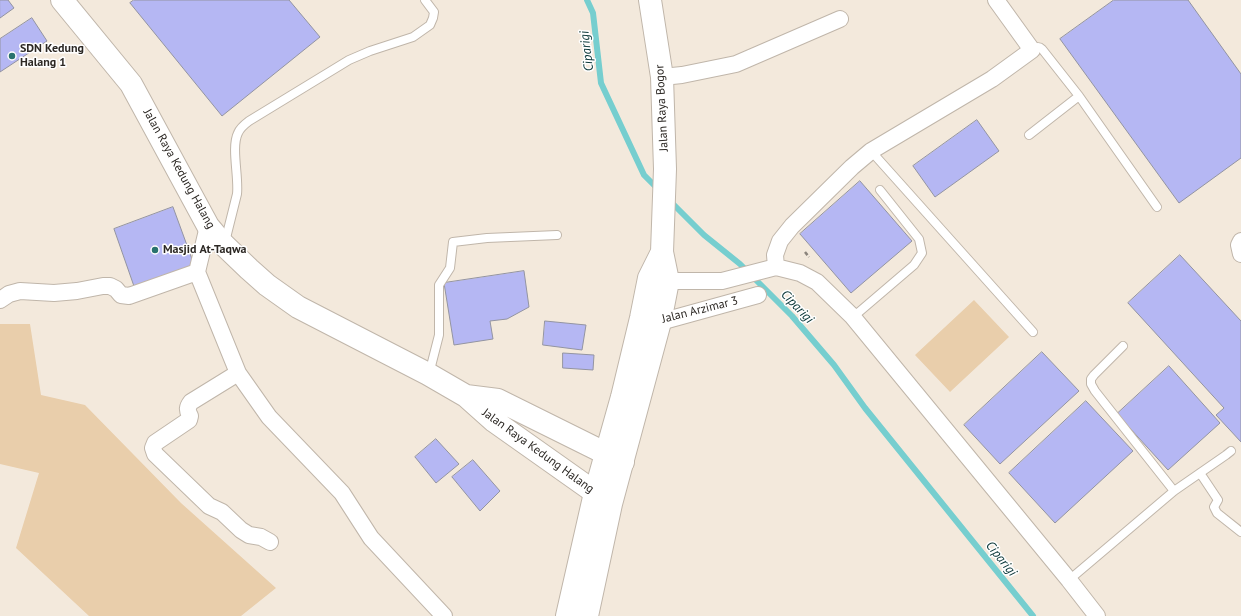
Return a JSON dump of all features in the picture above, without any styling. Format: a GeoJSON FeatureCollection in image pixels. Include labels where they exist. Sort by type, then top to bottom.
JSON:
{"type":"FeatureCollection","features":[{"type":"Feature","properties":{"kind":"main road","name":"Jalan Raya Kedung Halang"},"geometry":{"type":"LineString","coordinates":[[62,0],[131,84],[208,226],[249,269],[267,285],[298,307],[428,374],[466,396],[494,421],[603,498]]}},
{"type":"Feature","properties":{"kind":"main road","name":"Jalan Raya Bogor"},"geometry":{"type":"LineString","coordinates":[[650,0],[662,77],[665,169],[662,252],[658,279]]}},
{"type":"Feature","properties":{"kind":"main road"},"geometry":{"type":"LineString","coordinates":[[566,616],[614,458],[651,320],[658,279]]}},
{"type":"Feature","properties":{"kind":"main road","name":"Jalan Raya Kedung Halang"},"geometry":{"type":"LineString","coordinates":[[466,396],[498,400],[614,458]]}},
{"type":"Feature","properties":{"kind":"main road"},"geometry":{"type":"LineString","coordinates":[[587,616],[603,498]]}},
{"type":"Feature","properties":{"kind":"street"},"geometry":{"type":"LineString","coordinates":[[774,268],[775,255],[780,241],[792,226],[852,167],[871,151],[992,79],[1032,50],[996,0]]}},
{"type":"Feature","properties":{"kind":"street"},"geometry":{"type":"LineString","coordinates":[[662,77],[682,75],[736,64],[840,19]]}},
{"type":"Feature","properties":{"kind":"street"},"geometry":{"type":"LineString","coordinates":[[208,226],[197,272],[238,373],[269,417],[342,493],[371,538],[444,616]]}},
{"type":"Feature","properties":{"kind":"street"},"geometry":{"type":"LineString","coordinates":[[1241,241],[1239,245],[1241,254]]}},
{"type":"Feature","properties":{"kind":"street"},"geometry":{"type":"LineString","coordinates":[[658,279],[722,282],[774,268],[800,273],[817,282],[852,316],[1097,616]]}},
{"type":"Feature","properties":{"kind":"street"},"geometry":{"type":"LineString","coordinates":[[0,300],[9,294],[20,291],[54,293],[77,291],[103,286],[110,286],[121,295],[129,296],[197,272]]}},
{"type":"Feature","properties":{"kind":"street","name":"Jalan Arzimar 3"},"geometry":{"type":"LineString","coordinates":[[651,320],[758,295]]}},
{"type":"Feature","properties":{"kind":"street"},"geometry":{"type":"LineString","coordinates":[[238,373],[191,402],[188,406],[190,416],[189,420],[155,443],[155,454],[209,506],[222,512],[241,530],[249,535],[261,537],[270,542]]}},
{"type":"Feature","properties":{"kind":"lane"},"geometry":{"type":"LineString","coordinates":[[224,244],[238,188],[235,164],[236,140],[237,134],[241,128],[248,121],[349,60],[370,51],[413,37],[422,32],[430,25],[434,12],[426,0]]}},
{"type":"Feature","properties":{"kind":"lane"},"geometry":{"type":"LineString","coordinates":[[1032,50],[1037,47],[1042,49],[1079,96],[1157,207]]}},
{"type":"Feature","properties":{"kind":"lane"},"geometry":{"type":"LineString","coordinates":[[1028,134],[1079,96]]}},
{"type":"Feature","properties":{"kind":"lane"},"geometry":{"type":"LineString","coordinates":[[871,151],[1033,332]]}},
{"type":"Feature","properties":{"kind":"lane"},"geometry":{"type":"LineString","coordinates":[[852,316],[859,312],[914,265],[922,253],[919,239],[880,190]]}},
{"type":"Feature","properties":{"kind":"lane"},"geometry":{"type":"LineString","coordinates":[[428,374],[439,335],[439,285],[450,268],[453,242],[487,238],[557,234]]}},
{"type":"Feature","properties":{"kind":"lane"},"geometry":{"type":"LineString","coordinates":[[1123,346],[1094,375],[1091,379],[1091,384],[1174,491]]}},
{"type":"Feature","properties":{"kind":"lane"},"geometry":{"type":"LineString","coordinates":[[1069,580],[1174,491],[1231,451]]}},
{"type":"Feature","properties":{"kind":"lane"},"geometry":{"type":"LineString","coordinates":[[1200,473],[1218,500],[1214,507],[1217,513],[1241,532]]}},
{"type":"Feature","properties":{"kind":"shaded area"},"geometry":{"type":"Polygon","coordinates":[[[974,300],[1009,337],[950,392],[915,355],[974,300]]]}},
{"type":"Feature","properties":{"kind":"shaded area"},"geometry":{"type":"Polygon","coordinates":[[[0,324],[30,324],[41,395],[85,405],[181,503],[276,588],[241,616],[89,616],[16,548],[39,473],[0,464],[0,324]]]}},
{"type":"Feature","properties":{"kind":"building","name":"SDN Kedung Halang 1"},"geometry":{"type":"Polygon","coordinates":[[[0,0],[8,0],[14,8],[0,18],[0,0]]]}},
{"type":"Feature","properties":{"kind":"building"},"geometry":{"type":"Polygon","coordinates":[[[134,0],[289,0],[320,37],[222,116],[130,3],[134,0]]]}},
{"type":"Feature","properties":{"kind":"building"},"geometry":{"type":"Polygon","coordinates":[[[1114,0],[1188,0],[1241,74],[1241,158],[1179,203],[1060,39],[1114,0]]]}},
{"type":"Feature","properties":{"kind":"building","name":"SDN Kedung Halang 1"},"geometry":{"type":"Polygon","coordinates":[[[32,18],[47,41],[0,72],[0,39],[32,18]]]}},
{"type":"Feature","properties":{"kind":"building"},"geometry":{"type":"Polygon","coordinates":[[[977,120],[999,151],[935,197],[913,166],[977,120]]]}},
{"type":"Feature","properties":{"kind":"building"},"geometry":{"type":"Polygon","coordinates":[[[860,181],[912,241],[851,293],[800,234],[860,181]]]}},
{"type":"Feature","properties":{"kind":"building","name":"Masjid At-Taqwa"},"geometry":{"type":"Polygon","coordinates":[[[173,207],[196,270],[136,292],[114,229],[173,207]]]}},
{"type":"Feature","properties":{"kind":"building"},"geometry":{"type":"Polygon","coordinates":[[[1180,255],[1241,321],[1241,442],[1216,415],[1224,408],[1128,303],[1180,255]]]}},
{"type":"Feature","properties":{"kind":"building"},"geometry":{"type":"Polygon","coordinates":[[[524,271],[529,307],[507,319],[490,321],[493,339],[454,345],[444,283],[524,271]]]}},
{"type":"Feature","properties":{"kind":"building"},"geometry":{"type":"Polygon","coordinates":[[[545,321],[586,325],[582,350],[543,345],[545,321]]]}},
{"type":"Feature","properties":{"kind":"building"},"geometry":{"type":"Polygon","coordinates":[[[1042,352],[1079,391],[1000,464],[964,425],[1042,352]]]}},
{"type":"Feature","properties":{"kind":"building"},"geometry":{"type":"Polygon","coordinates":[[[563,353],[594,355],[593,370],[563,368],[563,353]]]}},
{"type":"Feature","properties":{"kind":"building"},"geometry":{"type":"Polygon","coordinates":[[[1169,366],[1220,423],[1168,470],[1117,414],[1169,366]]]}},
{"type":"Feature","properties":{"kind":"building"},"geometry":{"type":"Polygon","coordinates":[[[1086,401],[1133,451],[1055,523],[1009,473],[1086,401]]]}},
{"type":"Feature","properties":{"kind":"building"},"geometry":{"type":"Polygon","coordinates":[[[436,439],[459,464],[436,483],[415,457],[436,439]]]}},
{"type":"Feature","properties":{"kind":"building"},"geometry":{"type":"Polygon","coordinates":[[[473,460],[500,491],[480,511],[452,477],[473,460]]]}},
{"type":"Feature","properties":{"kind":"waterway","name":"Ciparigi"},"geometry":{"type":"LineString","coordinates":[[587,0],[593,13],[601,83],[644,175],[659,190]]}},
{"type":"Feature","properties":{"kind":"waterway","name":"Ciparigi"},"geometry":{"type":"LineString","coordinates":[[670,201],[704,235],[740,264],[792,316],[834,365],[865,408],[1033,616]]}},
{"type":"Feature","properties":{"kind":"place","name":"SDN Kedung Halang 1"},"geometry":{"type":"Point","coordinates":[12,56]}},
{"type":"Feature","properties":{"kind":"place","name":"Masjid At-Taqwa"},"geometry":{"type":"Point","coordinates":[155,250]}}]}
